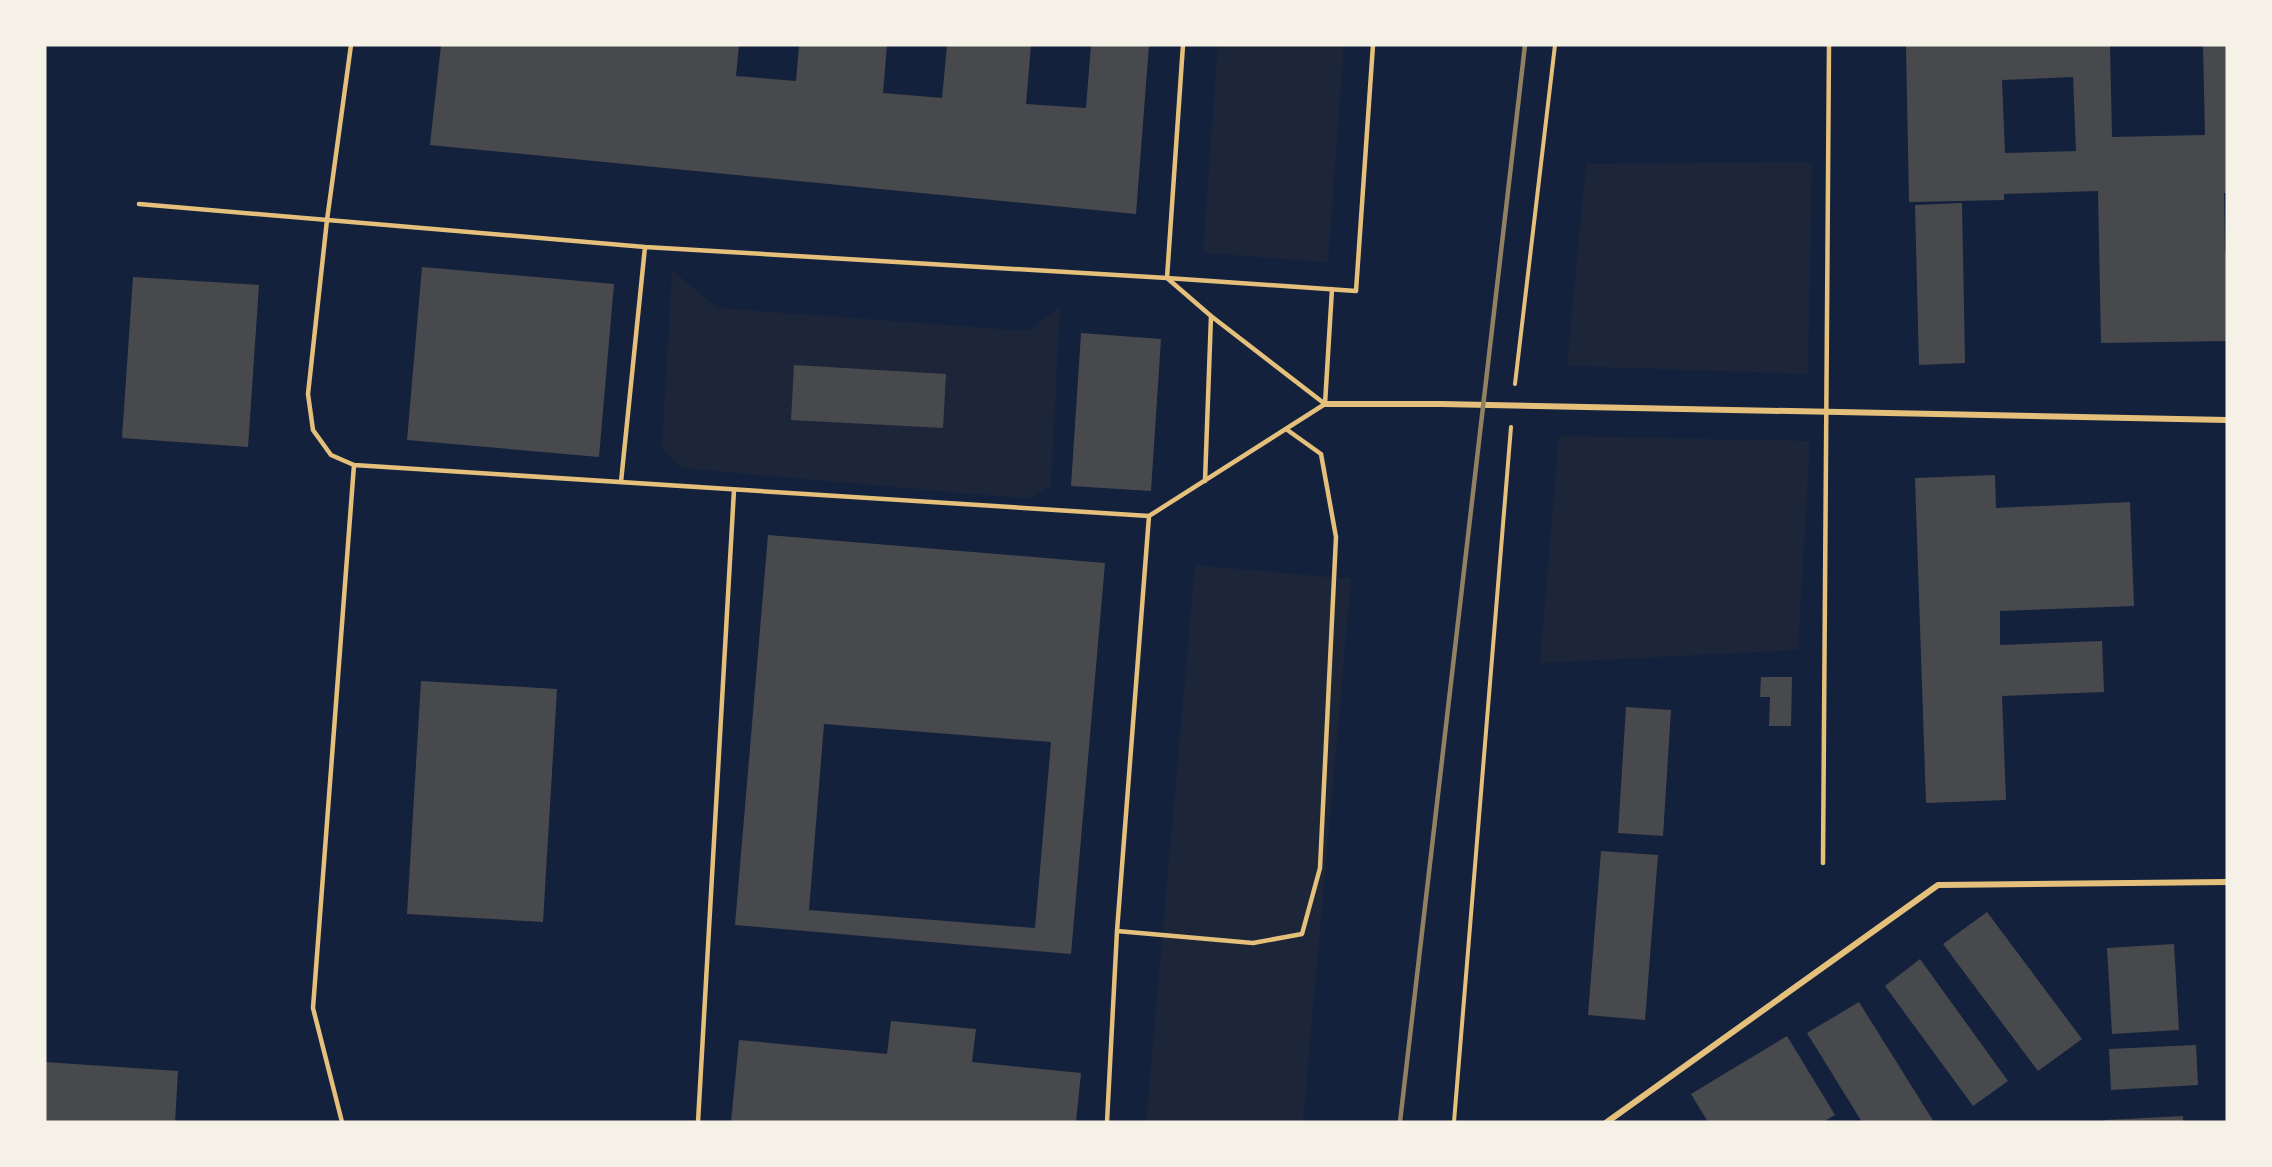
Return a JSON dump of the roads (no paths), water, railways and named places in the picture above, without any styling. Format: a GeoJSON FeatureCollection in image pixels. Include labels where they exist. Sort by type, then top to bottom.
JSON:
{"type":"FeatureCollection","features":[{"type":"Feature","properties":{"kind":"street"},"geometry":{"type":"LineString","coordinates":[[1325,404],[2227,420]]}},
{"type":"Feature","properties":{"kind":"street"},"geometry":{"type":"LineString","coordinates":[[1607,1122],[1938,885],[2227,882]]}},
{"type":"Feature","properties":{"kind":"lane"},"geometry":{"type":"LineString","coordinates":[[351,45],[327,220],[308,394],[313,430],[331,455],[354,465],[1149,516],[1325,404]]}},
{"type":"Feature","properties":{"kind":"lane"},"geometry":{"type":"LineString","coordinates":[[1167,278],[1183,45]]}},
{"type":"Feature","properties":{"kind":"lane"},"geometry":{"type":"LineString","coordinates":[[139,204],[645,247],[1356,291],[1373,45]]}},
{"type":"Feature","properties":{"kind":"lane"},"geometry":{"type":"LineString","coordinates":[[1823,862],[1828,45]]}},
{"type":"Feature","properties":{"kind":"lane"},"geometry":{"type":"LineString","coordinates":[[621,482],[645,247]]}},
{"type":"Feature","properties":{"kind":"lane"},"geometry":{"type":"LineString","coordinates":[[1167,278],[1211,316],[1325,404]]}},
{"type":"Feature","properties":{"kind":"lane"},"geometry":{"type":"LineString","coordinates":[[1325,404],[1332,289]]}},
{"type":"Feature","properties":{"kind":"lane"},"geometry":{"type":"LineString","coordinates":[[1205,481],[1211,316]]}},
{"type":"Feature","properties":{"kind":"lane"},"geometry":{"type":"LineString","coordinates":[[1117,930],[1253,943],[1302,934],[1320,868],[1336,537],[1321,454],[1286,429]]}},
{"type":"Feature","properties":{"kind":"lane"},"geometry":{"type":"LineString","coordinates":[[342,1122],[313,1008],[354,465]]}},
{"type":"Feature","properties":{"kind":"lane"},"geometry":{"type":"LineString","coordinates":[[698,1122],[734,490]]}},
{"type":"Feature","properties":{"kind":"lane"},"geometry":{"type":"LineString","coordinates":[[1107,1122],[1117,930],[1149,516]]}},
{"type":"Feature","properties":{"kind":"railway"},"geometry":{"type":"LineString","coordinates":[[1400,1122],[1525,45]]}}]}
